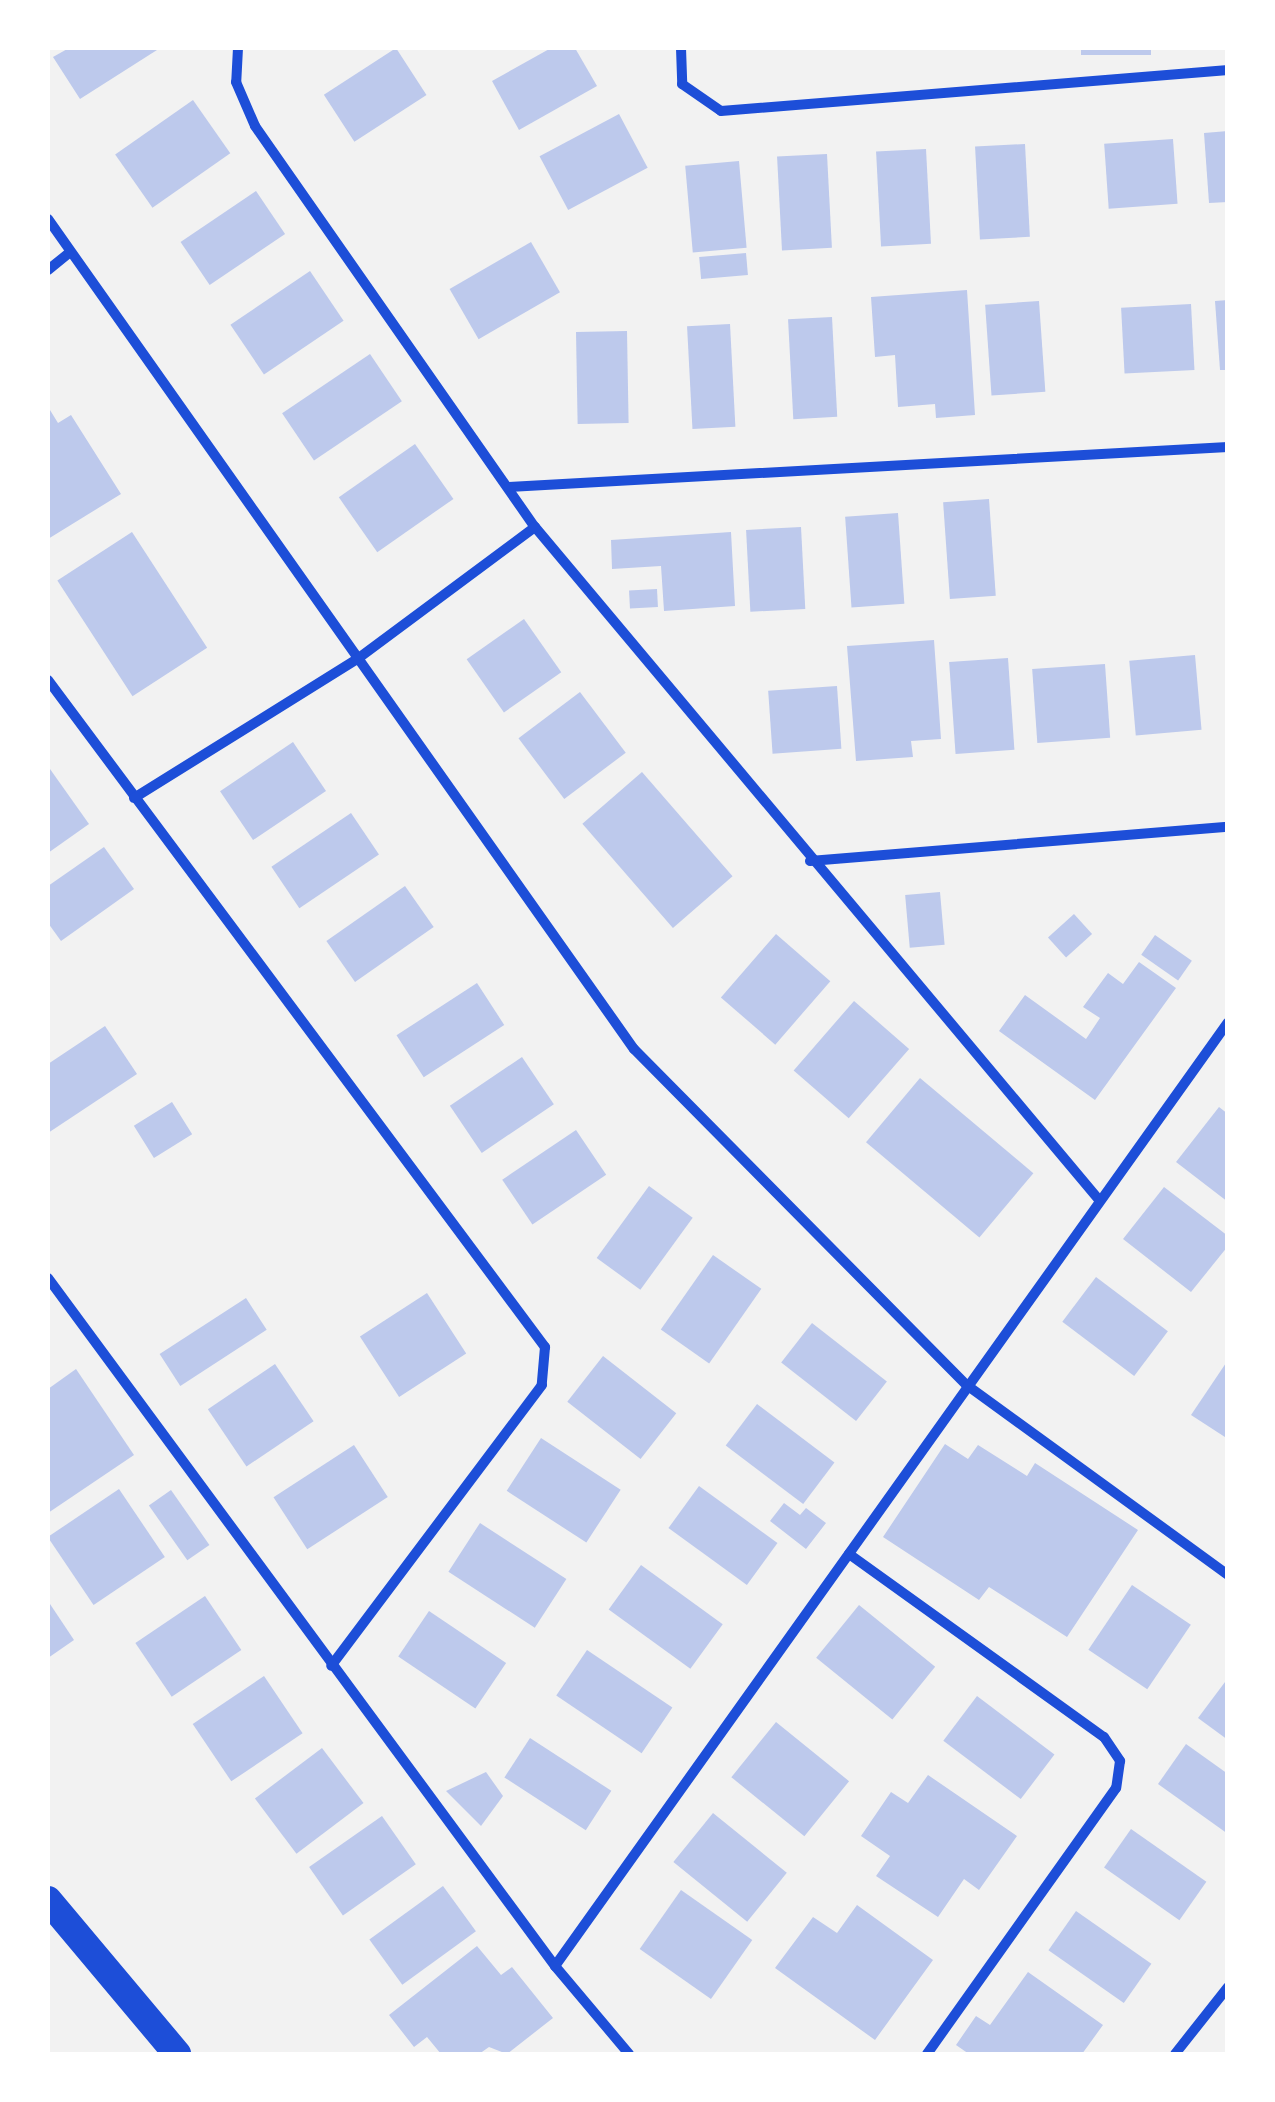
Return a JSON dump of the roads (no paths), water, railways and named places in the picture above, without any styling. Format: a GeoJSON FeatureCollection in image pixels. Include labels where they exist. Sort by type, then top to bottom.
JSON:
{"type":"FeatureCollection","features":[{"type":"Feature","properties":{"kind":"highway"},"geometry":{"type":"LineString","coordinates":[[48,1900],[176,2054]]}},
{"type":"Feature","properties":{"kind":"street"},"geometry":{"type":"LineString","coordinates":[[238,48],[236,82],[254,126],[536,527],[810,861],[1100,1201]]}},
{"type":"Feature","properties":{"kind":"street"},"geometry":{"type":"LineString","coordinates":[[681,48],[682,84],[721,111],[1228,70]]}},
{"type":"Feature","properties":{"kind":"street"},"geometry":{"type":"LineString","coordinates":[[48,218],[68,254],[634,1048],[968,1386],[1228,1575]]}},
{"type":"Feature","properties":{"kind":"street"},"geometry":{"type":"LineString","coordinates":[[48,270],[68,254]]}},
{"type":"Feature","properties":{"kind":"street"},"geometry":{"type":"LineString","coordinates":[[509,488],[1228,447]]}},
{"type":"Feature","properties":{"kind":"street"},"geometry":{"type":"LineString","coordinates":[[134,798],[356,660],[536,527]]}},
{"type":"Feature","properties":{"kind":"street"},"geometry":{"type":"LineString","coordinates":[[48,680],[545,1347],[542,1385],[331,1666]]}},
{"type":"Feature","properties":{"kind":"street"},"geometry":{"type":"LineString","coordinates":[[810,861],[1228,827]]}},
{"type":"Feature","properties":{"kind":"street"},"geometry":{"type":"LineString","coordinates":[[556,1966],[1228,1022]]}},
{"type":"Feature","properties":{"kind":"street"},"geometry":{"type":"LineString","coordinates":[[48,1278],[331,1666],[556,1966],[629,2054]]}},
{"type":"Feature","properties":{"kind":"street"},"geometry":{"type":"LineString","coordinates":[[849,1554],[1104,1737],[1120,1761],[1116,1788],[927,2054]]}},
{"type":"Feature","properties":{"kind":"street"},"geometry":{"type":"LineString","coordinates":[[1175,2054],[1228,1987]]}}]}
